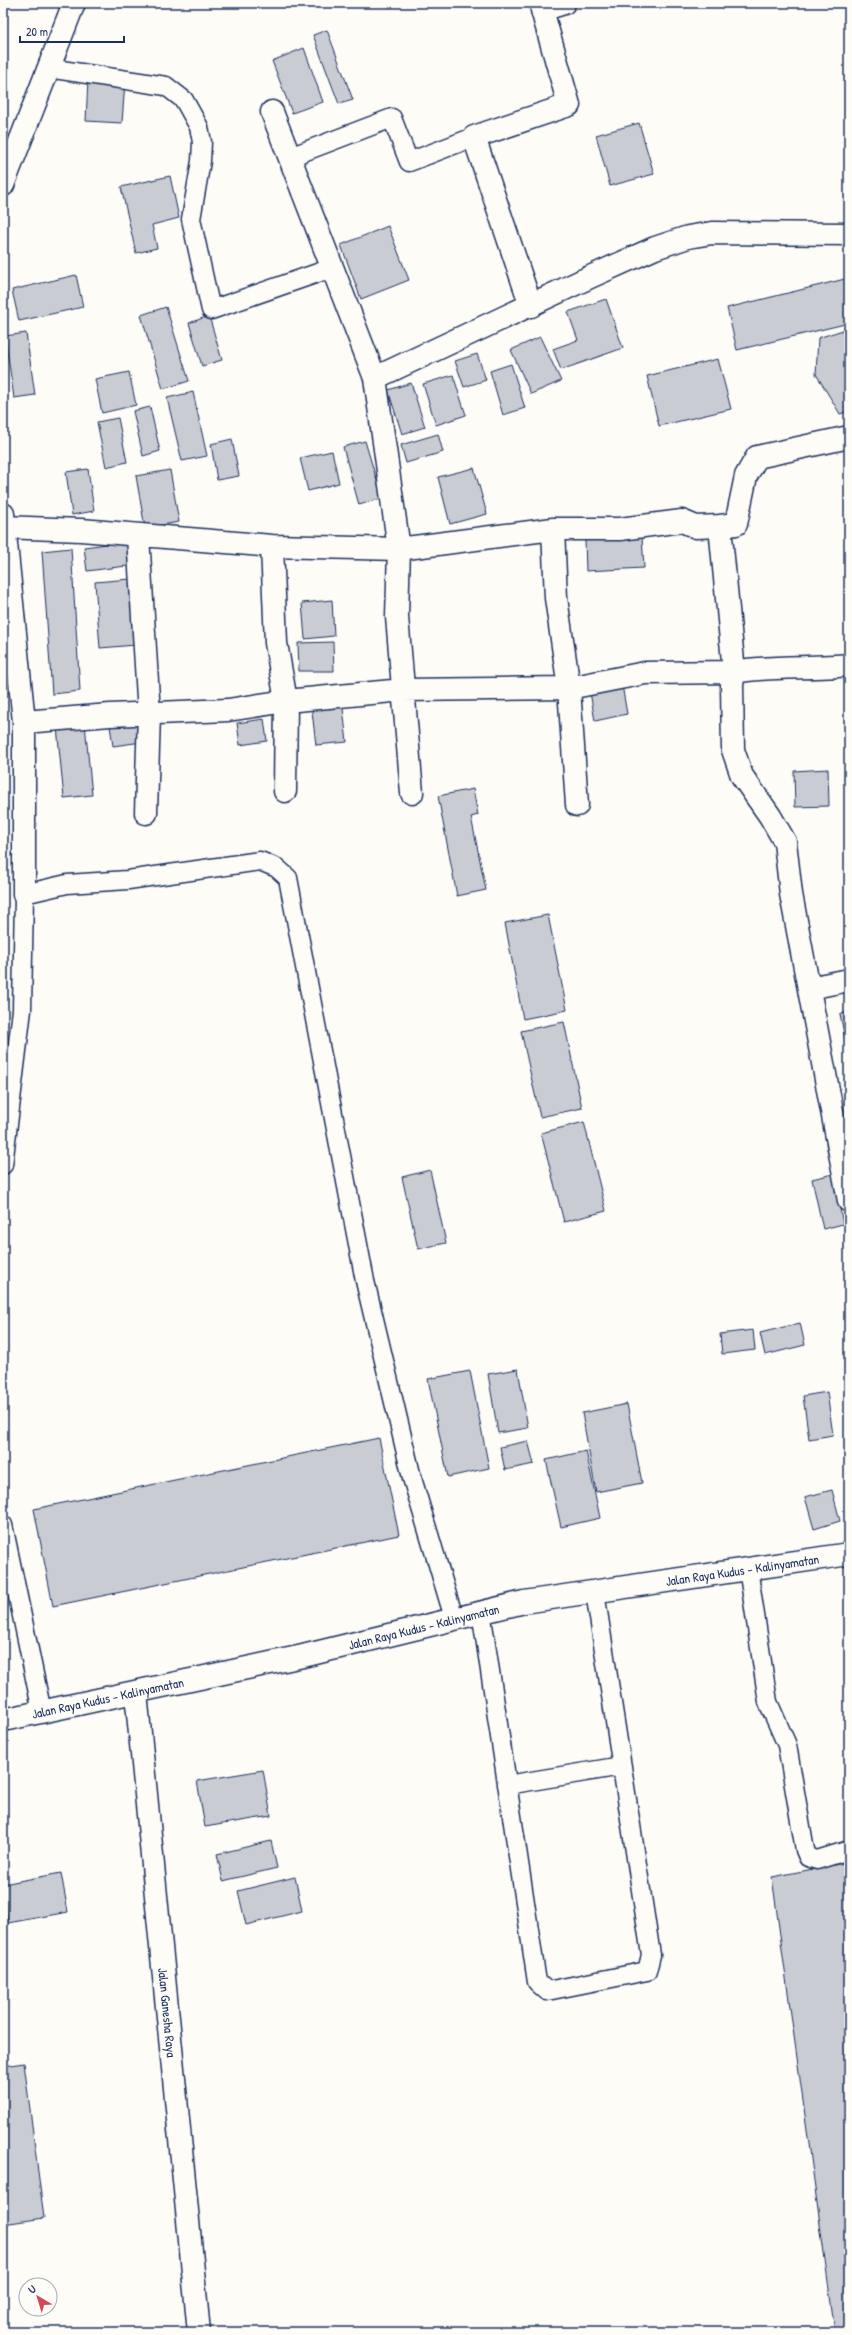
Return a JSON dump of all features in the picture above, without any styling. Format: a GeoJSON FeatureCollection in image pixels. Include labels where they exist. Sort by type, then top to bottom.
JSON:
{"type":"FeatureCollection","features":[{"type":"Feature","properties":{"kind":"street"},"geometry":{"type":"LineString","coordinates":[[4,182],[48,68],[70,17],[74,3]]}},
{"type":"Feature","properties":{"kind":"street"},"geometry":{"type":"LineString","coordinates":[[531,306],[474,137],[569,105],[542,10],[564,3]]}},
{"type":"Feature","properties":{"kind":"street"},"geometry":{"type":"LineString","coordinates":[[272,112],[375,378],[399,549],[397,617],[412,793]]}},
{"type":"Feature","properties":{"kind":"street"},"geometry":{"type":"LineString","coordinates":[[375,378],[655,248],[688,237],[712,233],[849,234]]}},
{"type":"Feature","properties":{"kind":"street"},"geometry":{"type":"LineString","coordinates":[[24,894],[24,722],[4,523],[138,536],[272,546],[399,549],[553,529],[620,529],[682,521],[696,527],[720,526],[736,524],[746,476],[757,457],[849,437]]}},
{"type":"Feature","properties":{"kind":"street"},"geometry":{"type":"LineString","coordinates":[[720,526],[734,672],[732,685],[733,750],[742,776],[756,793],[785,842],[791,894],[809,988],[844,1139],[849,1202]]}},
{"type":"Feature","properties":{"kind":"street"},"geometry":{"type":"LineString","coordinates":[[553,529],[556,598],[569,688],[578,804]]}},
{"type":"Feature","properties":{"kind":"street"},"geometry":{"type":"LineString","coordinates":[[138,536],[149,714],[146,813]]}},
{"type":"Feature","properties":{"kind":"street"},"geometry":{"type":"LineString","coordinates":[[272,546],[276,643],[286,701],[285,791]]}},
{"type":"Feature","properties":{"kind":"street"},"geometry":{"type":"LineString","coordinates":[[24,722],[110,715],[228,710],[286,701],[403,690],[569,688],[645,673],[734,672],[756,668],[818,668],[849,665]]}},
{"type":"Feature","properties":{"kind":"street"},"geometry":{"type":"LineString","coordinates":[[809,988],[849,980]]}},
{"type":"Feature","properties":{"kind":"street","name":"Jalan Raya Kudus - Kalinyamatan"},"geometry":{"type":"LineString","coordinates":[[3,1720],[136,1693],[303,1656],[481,1611],[524,1602],[849,1554]]}},
{"type":"Feature","properties":{"kind":"street","name":"Jalan Ganesha Raya"},"geometry":{"type":"LineString","coordinates":[[136,1693],[198,2332]]}},
{"type":"Feature","properties":{"kind":"lane"},"geometry":{"type":"LineString","coordinates":[[48,68],[166,86],[184,100],[199,127],[202,142],[201,161],[191,219],[211,310],[332,268]]}},
{"type":"Feature","properties":{"kind":"lane"},"geometry":{"type":"LineString","coordinates":[[290,158],[392,118],[409,162],[474,137]]}},
{"type":"Feature","properties":{"kind":"lane"},"geometry":{"type":"LineString","coordinates":[[3,1165],[22,1010],[24,894],[68,884],[128,880],[260,861],[277,868],[288,878],[370,1302],[414,1485],[454,1618]]}},
{"type":"Feature","properties":{"kind":"lane"},"geometry":{"type":"LineString","coordinates":[[3,1525],[42,1712]]}},
{"type":"Feature","properties":{"kind":"lane"},"geometry":{"type":"LineString","coordinates":[[748,1568],[768,1702],[787,1745],[805,1850],[808,1857],[817,1860],[849,1850]]}},
{"type":"Feature","properties":{"kind":"lane"},"geometry":{"type":"LineString","coordinates":[[481,1611],[537,1982],[547,1991],[647,1971],[651,1955],[594,1592]]}},
{"type":"Feature","properties":{"kind":"lane"},"geometry":{"type":"LineString","coordinates":[[507,1785],[622,1766]]}},
{"type":"Feature","properties":{"kind":"building"},"geometry":{"type":"Polygon","coordinates":[[[327,30],[353,100],[339,104],[313,35],[327,30]]]}},
{"type":"Feature","properties":{"kind":"building"},"geometry":{"type":"Polygon","coordinates":[[[304,48],[323,102],[292,113],[272,61],[304,48]]]}},
{"type":"Feature","properties":{"kind":"building"},"geometry":{"type":"Polygon","coordinates":[[[88,79],[125,81],[122,123],[86,121],[88,79]]]}},
{"type":"Feature","properties":{"kind":"building"},"geometry":{"type":"Polygon","coordinates":[[[639,123],[654,174],[610,186],[596,135],[639,123]]]}},
{"type":"Feature","properties":{"kind":"building"},"geometry":{"type":"Polygon","coordinates":[[[170,176],[179,218],[152,225],[157,248],[136,253],[121,187],[170,176]]]}},
{"type":"Feature","properties":{"kind":"building"},"geometry":{"type":"Polygon","coordinates":[[[388,226],[409,280],[361,299],[341,245],[388,226]]]}},
{"type":"Feature","properties":{"kind":"building"},"geometry":{"type":"Polygon","coordinates":[[[76,275],[83,307],[19,321],[12,290],[76,275]]]}},
{"type":"Feature","properties":{"kind":"building"},"geometry":{"type":"Polygon","coordinates":[[[849,278],[849,323],[737,350],[727,308],[849,278]]]}},
{"type":"Feature","properties":{"kind":"building"},"geometry":{"type":"Polygon","coordinates":[[[606,299],[623,348],[561,370],[553,349],[578,340],[568,312],[606,299]]]}},
{"type":"Feature","properties":{"kind":"building"},"geometry":{"type":"Polygon","coordinates":[[[166,307],[189,381],[163,389],[141,315],[166,307]]]}},
{"type":"Feature","properties":{"kind":"building"},"geometry":{"type":"Polygon","coordinates":[[[209,316],[222,360],[202,366],[189,323],[209,316]]]}},
{"type":"Feature","properties":{"kind":"building"},"geometry":{"type":"Polygon","coordinates":[[[849,328],[849,411],[840,414],[816,374],[818,338],[849,328]]]}},
{"type":"Feature","properties":{"kind":"building"},"geometry":{"type":"Polygon","coordinates":[[[26,333],[35,395],[14,398],[5,336],[26,333]]]}},
{"type":"Feature","properties":{"kind":"building"},"geometry":{"type":"Polygon","coordinates":[[[540,337],[561,381],[531,394],[511,350],[540,337]]]}},
{"type":"Feature","properties":{"kind":"building"},"geometry":{"type":"Polygon","coordinates":[[[477,354],[486,380],[464,387],[455,361],[477,354]]]}},
{"type":"Feature","properties":{"kind":"building"},"geometry":{"type":"Polygon","coordinates":[[[718,359],[731,409],[659,426],[647,376],[718,359]]]}},
{"type":"Feature","properties":{"kind":"building"},"geometry":{"type":"Polygon","coordinates":[[[511,364],[525,408],[503,415],[490,371],[511,364]]]}},
{"type":"Feature","properties":{"kind":"building"},"geometry":{"type":"Polygon","coordinates":[[[129,372],[136,405],[102,413],[95,379],[129,372]]]}},
{"type":"Feature","properties":{"kind":"building"},"geometry":{"type":"Polygon","coordinates":[[[453,375],[466,415],[436,425],[423,384],[453,375]]]}},
{"type":"Feature","properties":{"kind":"building"},"geometry":{"type":"Polygon","coordinates":[[[411,383],[425,427],[402,434],[388,390],[411,383]]]}},
{"type":"Feature","properties":{"kind":"building"},"geometry":{"type":"Polygon","coordinates":[[[193,392],[207,456],[182,461],[167,398],[193,392]]]}},
{"type":"Feature","properties":{"kind":"building"},"geometry":{"type":"Polygon","coordinates":[[[150,407],[160,451],[143,456],[133,411],[150,407]]]}},
{"type":"Feature","properties":{"kind":"building"},"geometry":{"type":"Polygon","coordinates":[[[118,418],[127,462],[106,467],[97,422],[118,418]]]}},
{"type":"Feature","properties":{"kind":"building"},"geometry":{"type":"Polygon","coordinates":[[[438,434],[443,452],[406,463],[401,445],[438,434]]]}},
{"type":"Feature","properties":{"kind":"building"},"geometry":{"type":"Polygon","coordinates":[[[232,439],[239,476],[217,480],[211,444],[232,439]]]}},
{"type":"Feature","properties":{"kind":"building"},"geometry":{"type":"Polygon","coordinates":[[[365,441],[382,498],[359,505],[343,447],[365,441]]]}},
{"type":"Feature","properties":{"kind":"building"},"geometry":{"type":"Polygon","coordinates":[[[332,451],[339,483],[308,491],[300,458],[332,451]]]}},
{"type":"Feature","properties":{"kind":"building"},"geometry":{"type":"Polygon","coordinates":[[[474,468],[487,514],[450,524],[438,477],[474,468]]]}},
{"type":"Feature","properties":{"kind":"building"},"geometry":{"type":"Polygon","coordinates":[[[88,469],[94,511],[72,515],[66,472],[88,469]]]}},
{"type":"Feature","properties":{"kind":"building"},"geometry":{"type":"Polygon","coordinates":[[[170,470],[179,522],[145,528],[136,476],[170,470]]]}},
{"type":"Feature","properties":{"kind":"building"},"geometry":{"type":"Polygon","coordinates":[[[642,537],[644,568],[586,571],[585,540],[642,537]]]}},
{"type":"Feature","properties":{"kind":"building"},"geometry":{"type":"Polygon","coordinates":[[[131,541],[134,565],[87,571],[84,547],[131,541]]]}},
{"type":"Feature","properties":{"kind":"building"},"geometry":{"type":"Polygon","coordinates":[[[71,548],[80,691],[52,694],[42,551],[71,548]]]}},
{"type":"Feature","properties":{"kind":"building"},"geometry":{"type":"Polygon","coordinates":[[[130,579],[136,645],[100,648],[95,582],[130,579]]]}},
{"type":"Feature","properties":{"kind":"building"},"geometry":{"type":"Polygon","coordinates":[[[332,600],[334,636],[305,639],[302,603],[332,600]]]}},
{"type":"Feature","properties":{"kind":"building"},"geometry":{"type":"Polygon","coordinates":[[[333,642],[334,671],[299,671],[298,643],[333,642]]]}},
{"type":"Feature","properties":{"kind":"building"},"geometry":{"type":"Polygon","coordinates":[[[622,685],[627,714],[595,721],[590,692],[622,685]]]}},
{"type":"Feature","properties":{"kind":"building"},"geometry":{"type":"Polygon","coordinates":[[[342,700],[347,742],[316,745],[311,703],[342,700]]]}},
{"type":"Feature","properties":{"kind":"building"},"geometry":{"type":"Polygon","coordinates":[[[264,719],[267,741],[240,745],[237,723],[264,719]]]}},
{"type":"Feature","properties":{"kind":"building"},"geometry":{"type":"Polygon","coordinates":[[[139,721],[142,742],[113,746],[110,726],[139,721]]]}},
{"type":"Feature","properties":{"kind":"building"},"geometry":{"type":"Polygon","coordinates":[[[85,724],[92,795],[64,798],[57,727],[85,724]]]}},
{"type":"Feature","properties":{"kind":"building"},"geometry":{"type":"Polygon","coordinates":[[[828,769],[829,806],[795,807],[794,771],[828,769]]]}},
{"type":"Feature","properties":{"kind":"building"},"geometry":{"type":"Polygon","coordinates":[[[473,789],[478,815],[471,817],[486,890],[457,896],[438,796],[473,789]]]}},
{"type":"Feature","properties":{"kind":"building"},"geometry":{"type":"Polygon","coordinates":[[[548,915],[567,1010],[523,1019],[505,923],[548,915]]]}},
{"type":"Feature","properties":{"kind":"building"},"geometry":{"type":"Polygon","coordinates":[[[849,1012],[849,1053],[848,1053],[840,1014],[849,1012]]]}},
{"type":"Feature","properties":{"kind":"building"},"geometry":{"type":"Polygon","coordinates":[[[564,1022],[582,1108],[540,1117],[521,1031],[564,1022]]]}},
{"type":"Feature","properties":{"kind":"building"},"geometry":{"type":"Polygon","coordinates":[[[584,1122],[606,1211],[564,1222],[541,1133],[584,1122]]]}},
{"type":"Feature","properties":{"kind":"building"},"geometry":{"type":"Polygon","coordinates":[[[430,1170],[446,1243],[418,1249],[402,1177],[430,1170]]]}},
{"type":"Feature","properties":{"kind":"building"},"geometry":{"type":"Polygon","coordinates":[[[833,1174],[843,1224],[823,1229],[812,1179],[833,1174]]]}},
{"type":"Feature","properties":{"kind":"building"},"geometry":{"type":"Polygon","coordinates":[[[800,1323],[805,1345],[765,1355],[760,1333],[800,1323]]]}},
{"type":"Feature","properties":{"kind":"building"},"geometry":{"type":"Polygon","coordinates":[[[753,1330],[755,1350],[722,1354],[720,1334],[753,1330]]]}},
{"type":"Feature","properties":{"kind":"building"},"geometry":{"type":"Polygon","coordinates":[[[518,1369],[528,1428],[498,1433],[488,1374],[518,1369]]]}},
{"type":"Feature","properties":{"kind":"building"},"geometry":{"type":"Polygon","coordinates":[[[470,1371],[489,1468],[448,1477],[428,1379],[470,1371]]]}},
{"type":"Feature","properties":{"kind":"building"},"geometry":{"type":"Polygon","coordinates":[[[827,1392],[833,1435],[809,1439],[803,1396],[827,1392]]]}},
{"type":"Feature","properties":{"kind":"building"},"geometry":{"type":"Polygon","coordinates":[[[627,1404],[642,1483],[596,1492],[582,1413],[627,1404]]]}},
{"type":"Feature","properties":{"kind":"building"},"geometry":{"type":"Polygon","coordinates":[[[379,1438],[399,1535],[53,1606],[34,1509],[379,1438]]]}},
{"type":"Feature","properties":{"kind":"building"},"geometry":{"type":"Polygon","coordinates":[[[528,1441],[534,1464],[505,1470],[500,1447],[528,1441]]]}},
{"type":"Feature","properties":{"kind":"building"},"geometry":{"type":"Polygon","coordinates":[[[586,1451],[600,1518],[561,1527],[546,1460],[586,1451]]]}},
{"type":"Feature","properties":{"kind":"building"},"geometry":{"type":"Polygon","coordinates":[[[832,1490],[840,1521],[814,1529],[805,1497],[832,1490]]]}},
{"type":"Feature","properties":{"kind":"building"},"geometry":{"type":"Polygon","coordinates":[[[263,1770],[271,1816],[205,1827],[197,1781],[263,1770]]]}},
{"type":"Feature","properties":{"kind":"building"},"geometry":{"type":"Polygon","coordinates":[[[271,1841],[277,1868],[223,1881],[217,1854],[271,1841]]]}},
{"type":"Feature","properties":{"kind":"building"},"geometry":{"type":"Polygon","coordinates":[[[849,1862],[849,2332],[835,2332],[772,1877],[849,1862]]]}},
{"type":"Feature","properties":{"kind":"building"},"geometry":{"type":"Polygon","coordinates":[[[61,1873],[68,1912],[8,1923],[3,1884],[61,1873]]]}},
{"type":"Feature","properties":{"kind":"building"},"geometry":{"type":"Polygon","coordinates":[[[295,1877],[302,1911],[246,1925],[238,1891],[295,1877]]]}},
{"type":"Feature","properties":{"kind":"building"},"geometry":{"type":"Polygon","coordinates":[[[24,2063],[44,2218],[3,2224],[3,2066],[24,2063]]]}}]}
